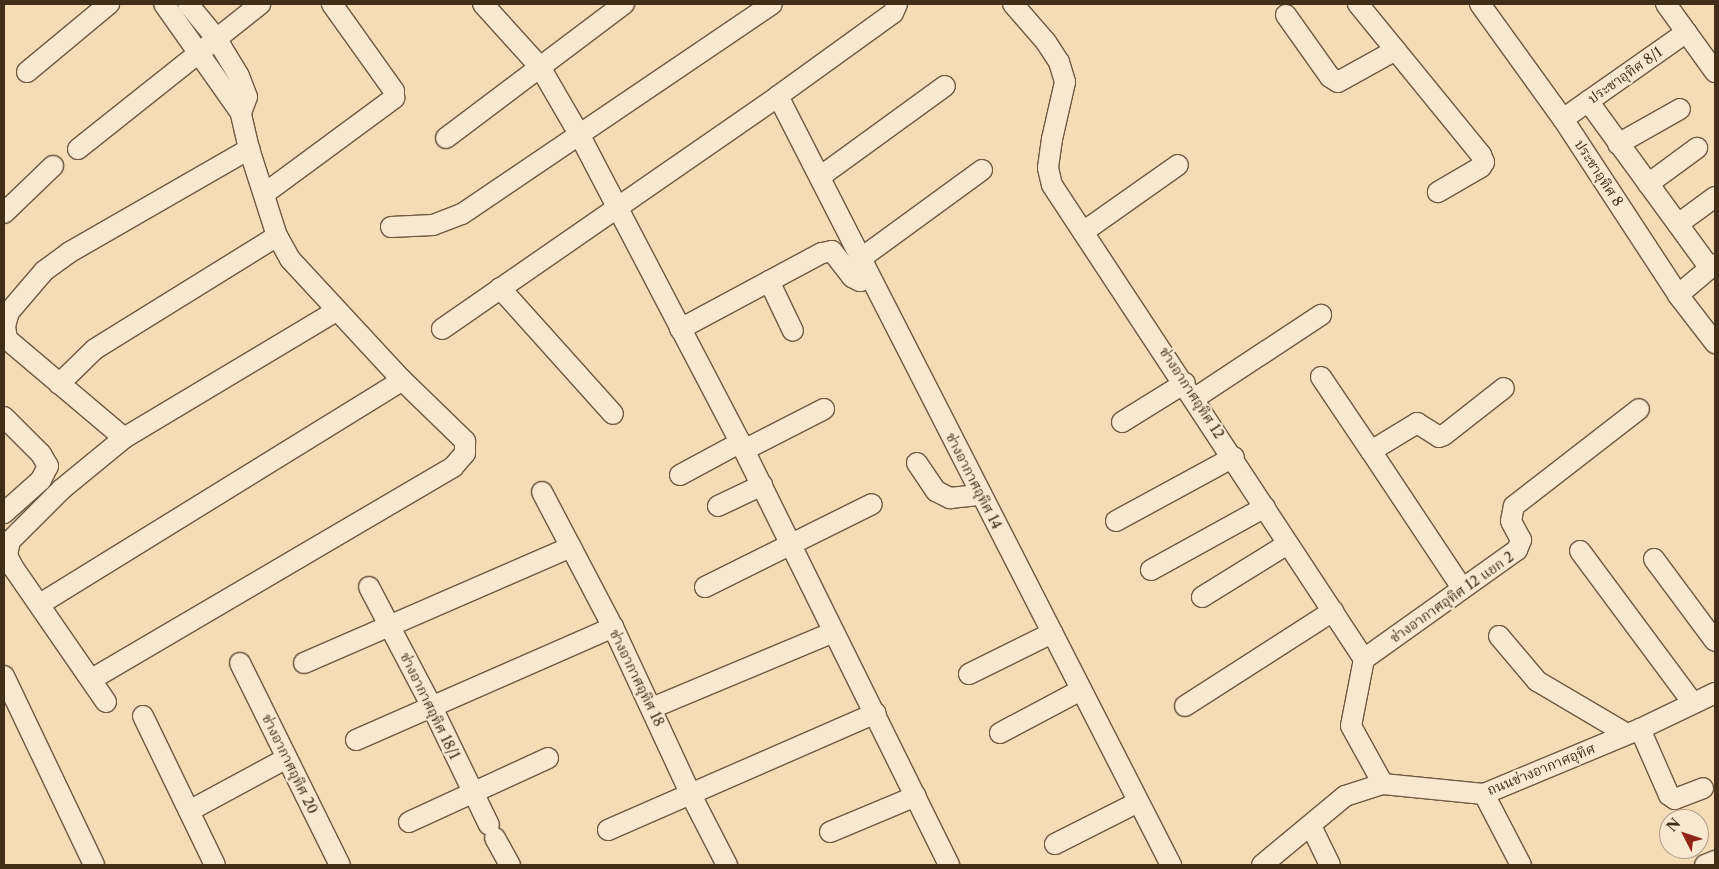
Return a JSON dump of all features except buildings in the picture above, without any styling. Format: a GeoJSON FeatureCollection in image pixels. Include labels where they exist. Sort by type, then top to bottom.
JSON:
{"type":"FeatureCollection","features":[{"type":"Feature","properties":{"kind":"street"},"geometry":{"type":"LineString","coordinates":[[27,72],[109,4]]}},
{"type":"Feature","properties":{"kind":"street"},"geometry":{"type":"LineString","coordinates":[[92,679],[453,467],[465,453],[465,441],[402,380],[296,266],[277,236],[249,149],[241,113],[200,50],[164,4]]}},
{"type":"Feature","properties":{"kind":"street"},"geometry":{"type":"LineString","coordinates":[[188,4],[216,38],[247,97],[241,113]]}},
{"type":"Feature","properties":{"kind":"street"},"geometry":{"type":"LineString","coordinates":[[78,149],[260,4]]}},
{"type":"Feature","properties":{"kind":"street"},"geometry":{"type":"LineString","coordinates":[[264,194],[394,98],[394,91],[332,4]]}},
{"type":"Feature","properties":{"kind":"street"},"geometry":{"type":"LineString","coordinates":[[482,4],[540,66],[578,134],[762,484],[949,865]]}},
{"type":"Feature","properties":{"kind":"street"},"geometry":{"type":"LineString","coordinates":[[390,227],[448,222],[772,4]]}},
{"type":"Feature","properties":{"kind":"street"},"geometry":{"type":"LineString","coordinates":[[442,329],[778,96],[893,13],[898,4]]}},
{"type":"Feature","properties":{"kind":"street","name":"ช่างอากาศอุทิศ 12"},"geometry":{"type":"LineString","coordinates":[[1013,4],[1046,42],[1061,68],[1064,89],[1048,168],[1052,185],[1234,457],[1286,545],[1364,659]]}},
{"type":"Feature","properties":{"kind":"street"},"geometry":{"type":"LineString","coordinates":[[1358,4],[1484,162],[1481,167],[1438,192]]}},
{"type":"Feature","properties":{"kind":"street","name":"ประชาอุทิศ 8"},"geometry":{"type":"LineString","coordinates":[[1480,4],[1563,119],[1678,295],[1715,343]]}},
{"type":"Feature","properties":{"kind":"street"},"geometry":{"type":"LineString","coordinates":[[1666,4],[1715,72]]}},
{"type":"Feature","properties":{"kind":"street"},"geometry":{"type":"LineString","coordinates":[[446,138],[615,6]]}},
{"type":"Feature","properties":{"kind":"street"},"geometry":{"type":"LineString","coordinates":[[1286,16],[1330,77],[1338,82],[1396,50]]}},
{"type":"Feature","properties":{"kind":"street","name":"ประชาอุทิศ 8/1"},"geometry":{"type":"LineString","coordinates":[[1563,119],[1687,32]]}},
{"type":"Feature","properties":{"kind":"street"},"geometry":{"type":"LineString","coordinates":[[821,176],[945,86]]}},
{"type":"Feature","properties":{"kind":"street","name":"ช่างอากาศอุทิศ 14"},"geometry":{"type":"LineString","coordinates":[[778,96],[821,176],[865,268],[1171,865]]}},
{"type":"Feature","properties":{"kind":"street"},"geometry":{"type":"LineString","coordinates":[[1588,101],[1678,224],[1713,266],[1678,295]]}},
{"type":"Feature","properties":{"kind":"street"},"geometry":{"type":"LineString","coordinates":[[1618,144],[1680,110]]}},
{"type":"Feature","properties":{"kind":"street"},"geometry":{"type":"LineString","coordinates":[[1648,184],[1697,148]]}},
{"type":"Feature","properties":{"kind":"street"},"geometry":{"type":"LineString","coordinates":[[124,438],[7,339],[5,326],[10,312],[44,271],[96,234],[249,149]]}},
{"type":"Feature","properties":{"kind":"street"},"geometry":{"type":"LineString","coordinates":[[1083,232],[1178,165]]}},
{"type":"Feature","properties":{"kind":"street"},"geometry":{"type":"LineString","coordinates":[[4,212],[54,166]]}},
{"type":"Feature","properties":{"kind":"street"},"geometry":{"type":"LineString","coordinates":[[680,329],[822,253],[832,252],[852,277],[860,281],[865,268],[982,170]]}},
{"type":"Feature","properties":{"kind":"street"},"geometry":{"type":"LineString","coordinates":[[1678,224],[1715,197]]}},
{"type":"Feature","properties":{"kind":"street"},"geometry":{"type":"LineString","coordinates":[[59,384],[95,350],[277,236]]}},
{"type":"Feature","properties":{"kind":"street"},"geometry":{"type":"LineString","coordinates":[[769,282],[793,331]]}},
{"type":"Feature","properties":{"kind":"street"},"geometry":{"type":"LineString","coordinates":[[500,288],[613,414]]}},
{"type":"Feature","properties":{"kind":"street"},"geometry":{"type":"LineString","coordinates":[[106,702],[92,679],[13,567],[7,555],[10,541],[62,489],[124,438],[336,311]]}},
{"type":"Feature","properties":{"kind":"street"},"geometry":{"type":"LineString","coordinates":[[1122,422],[1190,391],[1321,315]]}},
{"type":"Feature","properties":{"kind":"street"},"geometry":{"type":"LineString","coordinates":[[1322,377],[1462,588]]}},
{"type":"Feature","properties":{"kind":"street"},"geometry":{"type":"LineString","coordinates":[[40,604],[402,380]]}},
{"type":"Feature","properties":{"kind":"street"},"geometry":{"type":"LineString","coordinates":[[1371,451],[1417,423],[1439,437],[1444,435],[1504,388]]}},
{"type":"Feature","properties":{"kind":"street"},"geometry":{"type":"LineString","coordinates":[[680,475],[824,409]]}},
{"type":"Feature","properties":{"kind":"street","name":"ช่างอากาศอุทิศ 12 แยก 2"},"geometry":{"type":"LineString","coordinates":[[1364,659],[1521,546],[1511,521],[1514,506],[1639,409]]}},
{"type":"Feature","properties":{"kind":"street"},"geometry":{"type":"LineString","coordinates":[[4,418],[42,454],[48,466],[42,480],[4,513]]}},
{"type":"Feature","properties":{"kind":"street"},"geometry":{"type":"LineString","coordinates":[[1116,521],[1234,457]]}},
{"type":"Feature","properties":{"kind":"street"},"geometry":{"type":"LineString","coordinates":[[918,463],[936,491],[950,498],[981,495]]}},
{"type":"Feature","properties":{"kind":"street"},"geometry":{"type":"LineString","coordinates":[[718,506],[762,484]]}},
{"type":"Feature","properties":{"kind":"street","name":"ช่างอากาศอุทิศ 18"},"geometry":{"type":"LineString","coordinates":[[542,492],[613,627],[691,795],[728,865]]}},
{"type":"Feature","properties":{"kind":"street"},"geometry":{"type":"LineString","coordinates":[[705,587],[872,504]]}},
{"type":"Feature","properties":{"kind":"street"},"geometry":{"type":"LineString","coordinates":[[1151,570],[1265,507]]}},
{"type":"Feature","properties":{"kind":"street"},"geometry":{"type":"LineString","coordinates":[[1202,597],[1286,545]]}},
{"type":"Feature","properties":{"kind":"street"},"geometry":{"type":"LineString","coordinates":[[304,663],[571,547]]}},
{"type":"Feature","properties":{"kind":"street"},"geometry":{"type":"LineString","coordinates":[[1580,551],[1693,703]]}},
{"type":"Feature","properties":{"kind":"street"},"geometry":{"type":"LineString","coordinates":[[1654,559],[1715,641]]}},
{"type":"Feature","properties":{"kind":"street","name":"ช่างอากาศอุทิศ 18/1"},"geometry":{"type":"LineString","coordinates":[[369,587],[431,705],[472,794],[510,865]]}},
{"type":"Feature","properties":{"kind":"street"},"geometry":{"type":"LineString","coordinates":[[1185,706],[1332,611]]}},
{"type":"Feature","properties":{"kind":"street"},"geometry":{"type":"LineString","coordinates":[[356,740],[431,705],[613,627]]}},
{"type":"Feature","properties":{"kind":"street"},"geometry":{"type":"LineString","coordinates":[[652,708],[834,632]]}},
{"type":"Feature","properties":{"kind":"street"},"geometry":{"type":"LineString","coordinates":[[969,674],[1052,634]]}},
{"type":"Feature","properties":{"kind":"street"},"geometry":{"type":"LineString","coordinates":[[1499,636],[1537,681],[1633,732],[1669,795],[1675,799],[1703,788]]}},
{"type":"Feature","properties":{"kind":"street"},"geometry":{"type":"LineString","coordinates":[[1364,659],[1351,726],[1382,784]]}},
{"type":"Feature","properties":{"kind":"street","name":"ช่างอากาศอุทิศ 20"},"geometry":{"type":"LineString","coordinates":[[240,663],[340,865]]}},
{"type":"Feature","properties":{"kind":"street"},"geometry":{"type":"LineString","coordinates":[[4,676],[94,865]]}},
{"type":"Feature","properties":{"kind":"street"},"geometry":{"type":"LineString","coordinates":[[1000,733],[1081,690]]}},
{"type":"Feature","properties":{"kind":"street","name":"ถนนช่างอากาศอุทิศ"},"geometry":{"type":"LineString","coordinates":[[1262,865],[1345,796],[1382,784],[1484,794],[1633,732],[1715,693]]}},
{"type":"Feature","properties":{"kind":"street"},"geometry":{"type":"LineString","coordinates":[[608,830],[876,714]]}},
{"type":"Feature","properties":{"kind":"street"},"geometry":{"type":"LineString","coordinates":[[143,716],[215,865]]}},
{"type":"Feature","properties":{"kind":"street"},"geometry":{"type":"LineString","coordinates":[[189,811],[287,758]]}},
{"type":"Feature","properties":{"kind":"street"},"geometry":{"type":"LineString","coordinates":[[409,822],[548,758]]}},
{"type":"Feature","properties":{"kind":"street"},"geometry":{"type":"LineString","coordinates":[[1484,794],[1521,865]]}},
{"type":"Feature","properties":{"kind":"street"},"geometry":{"type":"LineString","coordinates":[[830,832],[916,796]]}},
{"type":"Feature","properties":{"kind":"street"},"geometry":{"type":"LineString","coordinates":[[1055,844],[1138,802]]}},
{"type":"Feature","properties":{"kind":"street"},"geometry":{"type":"LineString","coordinates":[[1311,826],[1330,865]]}},
{"type":"Feature","properties":{"kind":"street"},"geometry":{"type":"LineString","coordinates":[[1705,865],[1715,861]]}}]}
